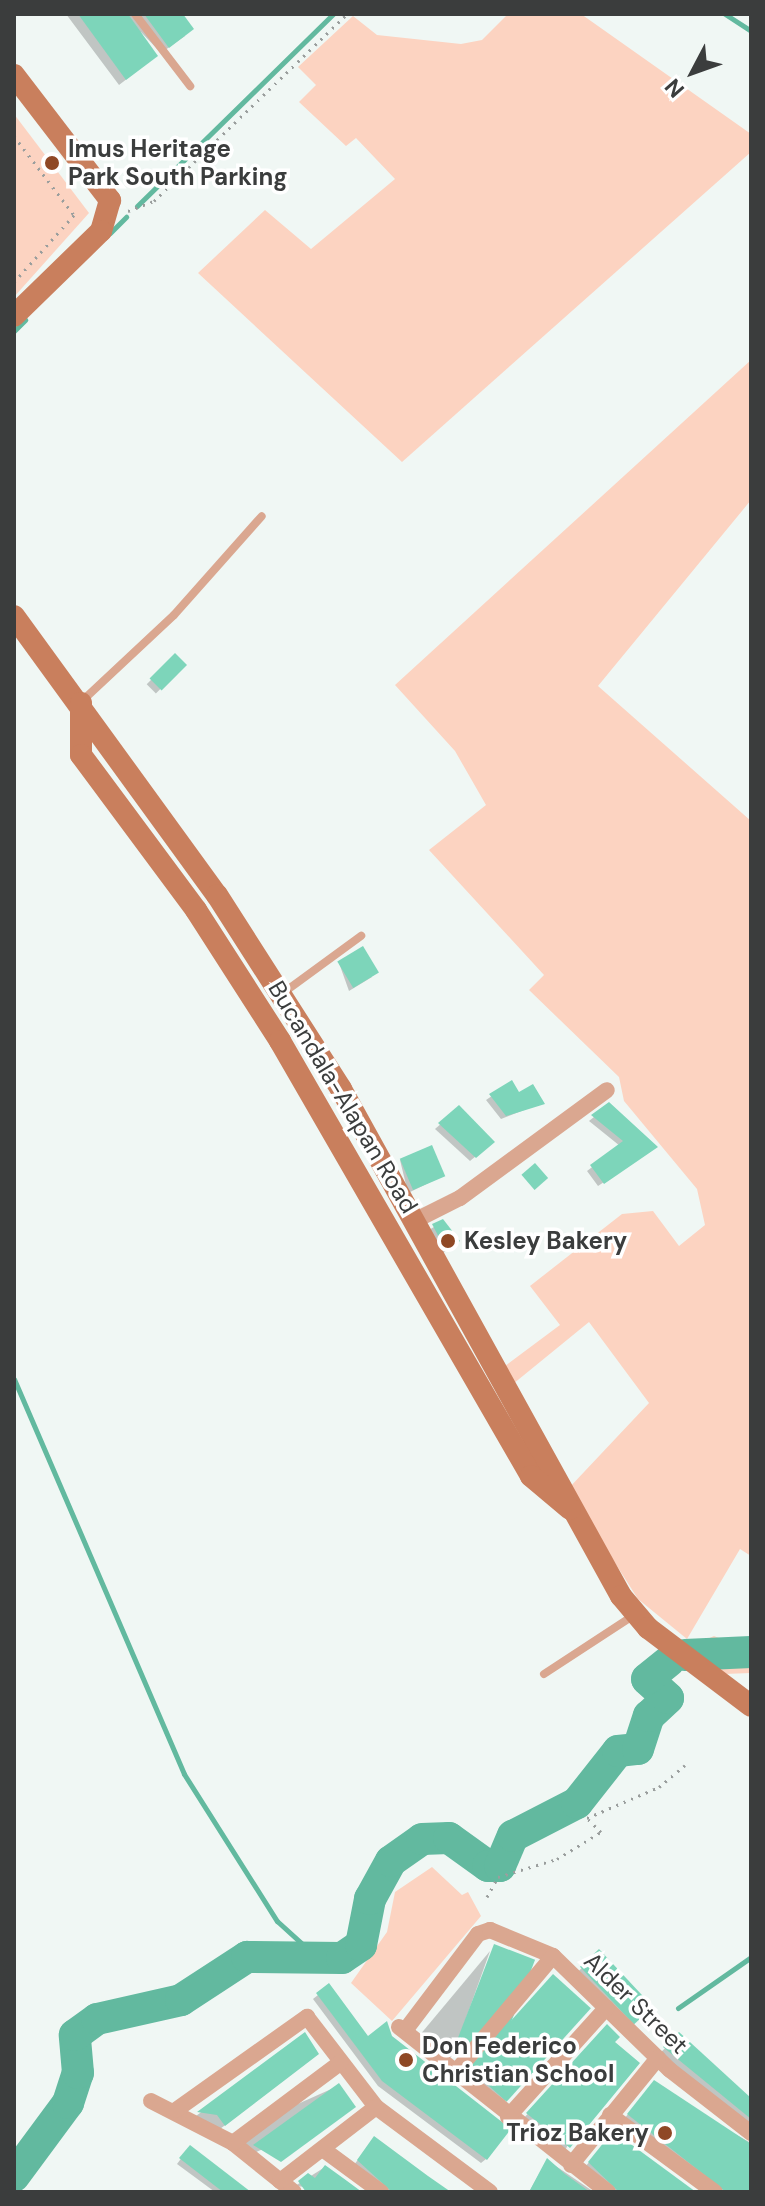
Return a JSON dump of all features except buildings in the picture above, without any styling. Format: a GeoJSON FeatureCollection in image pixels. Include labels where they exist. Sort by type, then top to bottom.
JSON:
{"type":"FeatureCollection","features":[{"type":"Feature","properties":{"kind":"main road"},"geometry":{"type":"LineString","coordinates":[[14,75],[105,185],[109,215],[89,245],[14,316]]}},
{"type":"Feature","properties":{"kind":"main road","name":"Bucandala-Alapan Road"},"geometry":{"type":"LineString","coordinates":[[14,616],[81,703],[282,994],[418,1219],[634,1615],[751,1706]]}},
{"type":"Feature","properties":{"kind":"main road","name":"Bucandala-Alapan Road"},"geometry":{"type":"LineString","coordinates":[[81,703],[81,755],[196,910],[280,1041],[531,1476],[574,1509]]}},
{"type":"Feature","properties":{"kind":"street"},"geometry":{"type":"LineString","coordinates":[[418,1219],[460,1198],[607,1090]]}},
{"type":"Feature","properties":{"kind":"street","name":"Alder Street"},"geometry":{"type":"LineString","coordinates":[[454,2074],[415,2045],[402,2027],[478,1934],[490,1930],[553,1956],[658,2058],[751,2133]]}},
{"type":"Feature","properties":{"kind":"street"},"geometry":{"type":"LineString","coordinates":[[553,1956],[454,2074],[608,2192]]}},
{"type":"Feature","properties":{"kind":"street"},"geometry":{"type":"LineString","coordinates":[[508,2117],[606,2008]]}},
{"type":"Feature","properties":{"kind":"street"},"geometry":{"type":"LineString","coordinates":[[176,2110],[307,2017],[376,2107],[490,2192]]}},
{"type":"Feature","properties":{"kind":"street"},"geometry":{"type":"LineString","coordinates":[[571,2165],[658,2058]]}},
{"type":"Feature","properties":{"kind":"street"},"geometry":{"type":"LineString","coordinates":[[233,2143],[340,2063]]}},
{"type":"Feature","properties":{"kind":"street"},"geometry":{"type":"LineString","coordinates":[[151,2101],[176,2110],[233,2143],[294,2192]]}},
{"type":"Feature","properties":{"kind":"street"},"geometry":{"type":"LineString","coordinates":[[280,2181],[376,2107]]}},
{"type":"Feature","properties":{"kind":"street"},"geometry":{"type":"LineString","coordinates":[[610,2115],[715,2192]]}},
{"type":"Feature","properties":{"kind":"street"},"geometry":{"type":"LineString","coordinates":[[324,2150],[381,2192]]}},
{"type":"Feature","properties":{"kind":"lane"},"geometry":{"type":"LineString","coordinates":[[135,14],[190,86]]}},
{"type":"Feature","properties":{"kind":"lane"},"geometry":{"type":"LineString","coordinates":[[81,703],[174,615],[262,516]]}},
{"type":"Feature","properties":{"kind":"lane"},"geometry":{"type":"LineString","coordinates":[[282,994],[361,936]]}},
{"type":"Feature","properties":{"kind":"lane"},"geometry":{"type":"LineString","coordinates":[[544,1674],[634,1615]]}},
{"type":"Feature","properties":{"kind":"path"},"geometry":{"type":"LineString","coordinates":[[109,215],[154,201],[347,14]]}},
{"type":"Feature","properties":{"kind":"path"},"geometry":{"type":"LineString","coordinates":[[14,136],[74,215],[14,282]]}},
{"type":"Feature","properties":{"kind":"path"},"geometry":{"type":"LineString","coordinates":[[487,1897],[498,1877],[557,1859],[601,1832],[587,1818],[659,1787],[685,1765]]}},
{"type":"Feature","properties":{"kind":"shaded area"},"geometry":{"type":"Polygon","coordinates":[[[508,14],[581,14],[751,134],[751,152],[402,462],[198,273],[265,210],[311,249],[395,179],[356,138],[346,146],[299,102],[316,85],[298,67],[353,16],[377,35],[461,44],[482,40],[508,14]]]}},
{"type":"Feature","properties":{"kind":"shaded area"},"geometry":{"type":"Polygon","coordinates":[[[14,114],[89,213],[14,297],[14,114]]]}},
{"type":"Feature","properties":{"kind":"shaded area"},"geometry":{"type":"Polygon","coordinates":[[[751,360],[751,500],[598,686],[751,821],[751,1556],[740,1549],[687,1639],[638,1599],[568,1489],[649,1403],[589,1322],[513,1384],[505,1366],[560,1325],[530,1286],[622,1214],[653,1211],[679,1246],[705,1225],[697,1189],[624,1101],[619,1077],[529,990],[544,975],[429,850],[486,805],[455,751],[395,685],[751,360]]]}},
{"type":"Feature","properties":{"kind":"shaded area"},"geometry":{"type":"Polygon","coordinates":[[[714,1636],[745,1649],[751,1640],[751,1673],[724,1674],[684,1649],[714,1636]]]}},
{"type":"Feature","properties":{"kind":"shaded area"},"geometry":{"type":"Polygon","coordinates":[[[432,1867],[462,1895],[468,1892],[481,1916],[392,2021],[351,1983],[387,1932],[395,1892],[432,1867]]]}},
{"type":"Feature","properties":{"kind":"waterway"},"geometry":{"type":"LineString","coordinates":[[137,206],[333,14]]}},
{"type":"Feature","properties":{"kind":"waterway"},"geometry":{"type":"LineString","coordinates":[[725,14],[751,31]]}},
{"type":"Feature","properties":{"kind":"waterway"},"geometry":{"type":"LineString","coordinates":[[110,233],[126,217]]}},
{"type":"Feature","properties":{"kind":"waterway"},"geometry":{"type":"LineString","coordinates":[[14,331],[25,320]]}},
{"type":"Feature","properties":{"kind":"waterway"},"geometry":{"type":"LineString","coordinates":[[14,1379],[184,1774],[277,1921],[321,1961]]}},
{"type":"Feature","properties":{"kind":"waterway"},"geometry":{"type":"LineString","coordinates":[[685,1655],[751,1652]]}},
{"type":"Feature","properties":{"kind":"waterway"},"geometry":{"type":"LineString","coordinates":[[14,2176],[68,2103],[78,2073],[75,2035],[97,2019],[181,2000],[247,1957],[342,1958],[361,1945],[370,1899],[391,1861],[422,1839],[449,1838],[488,1866],[500,1866],[513,1836],[577,1803],[618,1751],[638,1749],[649,1716],[668,1698],[647,1679],[669,1661]]}},
{"type":"Feature","properties":{"kind":"waterway"},"geometry":{"type":"LineString","coordinates":[[678,2008],[751,1957]]}},
{"type":"Feature","properties":{"kind":"place","name":"Imus Heritage Park South Parking"},"geometry":{"type":"Point","coordinates":[52,163]}},
{"type":"Feature","properties":{"kind":"place","name":"Kesley Bakery"},"geometry":{"type":"Point","coordinates":[448,1241]}},
{"type":"Feature","properties":{"kind":"place","name":"Don Federico Christian School"},"geometry":{"type":"Point","coordinates":[406,2060]}},
{"type":"Feature","properties":{"kind":"place","name":"Trioz Bakery"},"geometry":{"type":"Point","coordinates":[665,2133]}}]}
